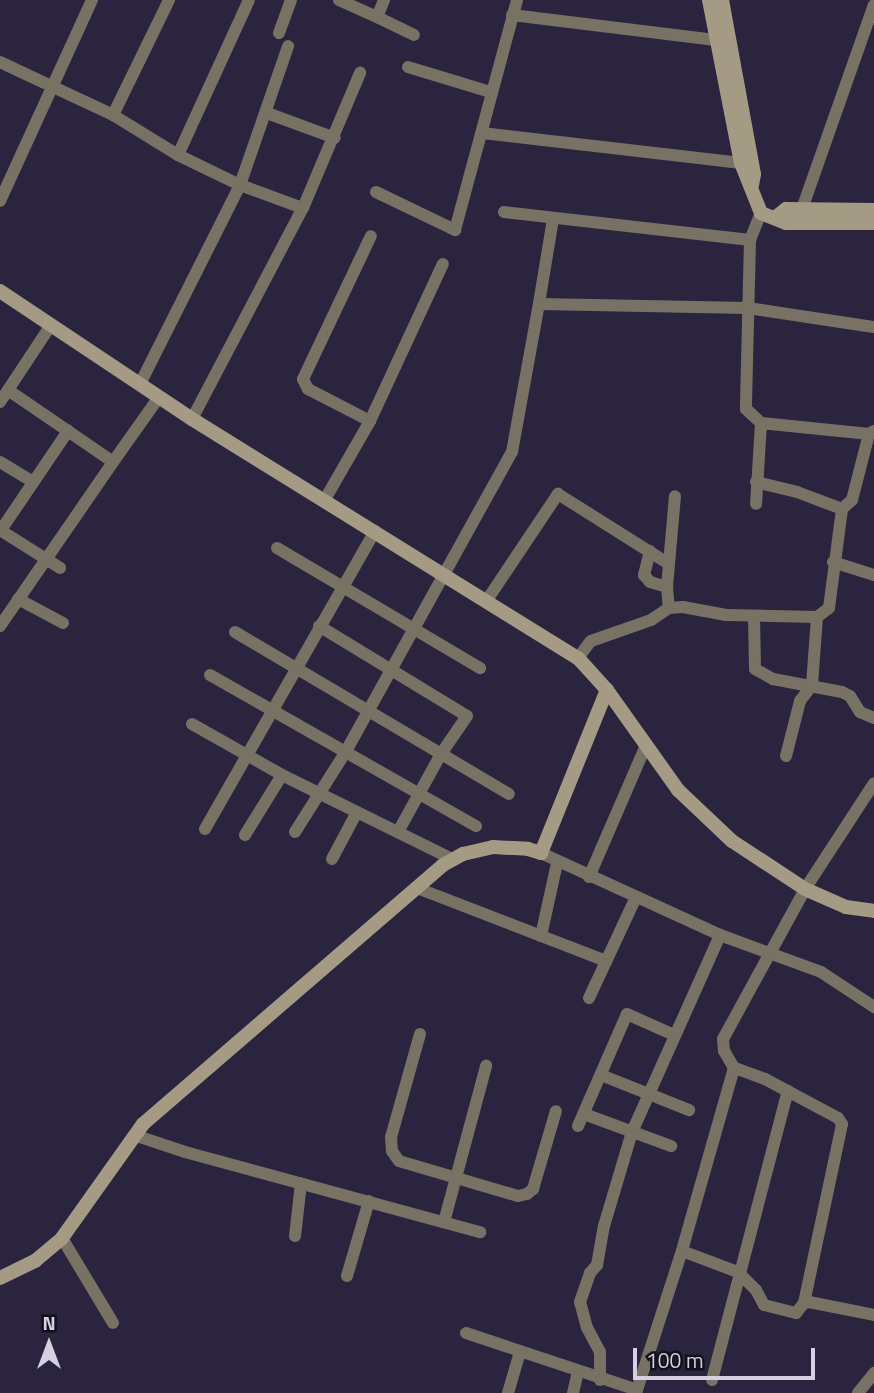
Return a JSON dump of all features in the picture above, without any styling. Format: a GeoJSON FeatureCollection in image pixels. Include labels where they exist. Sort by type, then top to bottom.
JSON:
{"type":"FeatureCollection","features":[{"type":"Feature","properties":{"kind":"street"},"geometry":{"type":"LineString","coordinates":[[0,201],[92,0]]}},
{"type":"Feature","properties":{"kind":"street"},"geometry":{"type":"LineString","coordinates":[[113,115],[169,0]]}},
{"type":"Feature","properties":{"kind":"street"},"geometry":{"type":"LineString","coordinates":[[178,155],[249,0]]}},
{"type":"Feature","properties":{"kind":"street"},"geometry":{"type":"LineString","coordinates":[[279,33],[291,0]]}},
{"type":"Feature","properties":{"kind":"street"},"geometry":{"type":"LineString","coordinates":[[339,0],[414,35]]}},
{"type":"Feature","properties":{"kind":"street"},"geometry":{"type":"LineString","coordinates":[[377,17],[384,0]]}},
{"type":"Feature","properties":{"kind":"street"},"geometry":{"type":"LineString","coordinates":[[376,192],[455,230],[517,0]]}},
{"type":"Feature","properties":{"kind":"street"},"geometry":{"type":"LineString","coordinates":[[578,657],[591,640],[651,620],[669,608],[754,616],[817,617],[829,608],[842,509],[852,500],[871,433],[761,423],[746,409],[750,240],[761,213],[752,185],[744,177],[709,0]]}},
{"type":"Feature","properties":{"kind":"street"},"geometry":{"type":"LineString","coordinates":[[722,0],[754,174],[752,185]]}},
{"type":"Feature","properties":{"kind":"street"},"geometry":{"type":"LineString","coordinates":[[802,209],[874,5]]}},
{"type":"Feature","properties":{"kind":"street"},"geometry":{"type":"LineString","coordinates":[[512,15],[718,40]]}},
{"type":"Feature","properties":{"kind":"street"},"geometry":{"type":"LineString","coordinates":[[140,384],[240,185],[288,46]]}},
{"type":"Feature","properties":{"kind":"street"},"geometry":{"type":"LineString","coordinates":[[0,62],[113,115],[178,155],[240,185],[303,208]]}},
{"type":"Feature","properties":{"kind":"street"},"geometry":{"type":"LineString","coordinates":[[408,66],[491,92]]}},
{"type":"Feature","properties":{"kind":"street"},"geometry":{"type":"LineString","coordinates":[[192,419],[303,208],[335,138],[360,73]]}},
{"type":"Feature","properties":{"kind":"street"},"geometry":{"type":"LineString","coordinates":[[267,113],[335,138]]}},
{"type":"Feature","properties":{"kind":"street"},"geometry":{"type":"LineString","coordinates":[[482,134],[741,163]]}},
{"type":"Feature","properties":{"kind":"street"},"geometry":{"type":"LineString","coordinates":[[776,217],[786,209],[874,210]]}},
{"type":"Feature","properties":{"kind":"street"},"geometry":{"type":"LineString","coordinates":[[503,212],[750,240]]}},
{"type":"Feature","properties":{"kind":"street"},"geometry":{"type":"LineString","coordinates":[[761,213],[786,223],[874,223]]}},
{"type":"Feature","properties":{"kind":"street"},"geometry":{"type":"LineString","coordinates":[[295,832],[345,753],[512,452],[552,219]]}},
{"type":"Feature","properties":{"kind":"street"},"geometry":{"type":"LineString","coordinates":[[370,421],[308,389],[303,379],[371,236]]}},
{"type":"Feature","properties":{"kind":"street"},"geometry":{"type":"LineString","coordinates":[[324,501],[370,421],[443,264]]}},
{"type":"Feature","properties":{"kind":"street"},"geometry":{"type":"LineString","coordinates":[[0,291],[192,419],[578,657],[607,691],[678,790],[732,841],[805,889],[846,907],[874,911]]}},
{"type":"Feature","properties":{"kind":"street"},"geometry":{"type":"LineString","coordinates":[[539,304],[748,309],[874,327]]}},
{"type":"Feature","properties":{"kind":"street"},"geometry":{"type":"LineString","coordinates":[[0,402],[51,326]]}},
{"type":"Feature","properties":{"kind":"street"},"geometry":{"type":"LineString","coordinates":[[8,390],[113,462]]}},
{"type":"Feature","properties":{"kind":"street"},"geometry":{"type":"LineString","coordinates":[[0,626],[159,397]]}},
{"type":"Feature","properties":{"kind":"street"},"geometry":{"type":"LineString","coordinates":[[756,504],[761,423]]}},
{"type":"Feature","properties":{"kind":"street"},"geometry":{"type":"LineString","coordinates":[[60,568],[0,530],[68,431]]}},
{"type":"Feature","properties":{"kind":"street"},"geometry":{"type":"LineString","coordinates":[[0,463],[33,482]]}},
{"type":"Feature","properties":{"kind":"street"},"geometry":{"type":"LineString","coordinates":[[756,482],[797,492],[842,509]]}},
{"type":"Feature","properties":{"kind":"street"},"geometry":{"type":"LineString","coordinates":[[487,600],[558,494],[669,564]]}},
{"type":"Feature","properties":{"kind":"street"},"geometry":{"type":"LineString","coordinates":[[669,608],[667,587],[675,496]]}},
{"type":"Feature","properties":{"kind":"street"},"geometry":{"type":"LineString","coordinates":[[205,829],[375,531]]}},
{"type":"Feature","properties":{"kind":"street"},"geometry":{"type":"LineString","coordinates":[[277,548],[480,668]]}},
{"type":"Feature","properties":{"kind":"street"},"geometry":{"type":"LineString","coordinates":[[650,551],[644,575],[650,582],[667,587]]}},
{"type":"Feature","properties":{"kind":"street"},"geometry":{"type":"LineString","coordinates":[[833,562],[874,575]]}},
{"type":"Feature","properties":{"kind":"street"},"geometry":{"type":"LineString","coordinates":[[0,601],[15,604],[63,623]]}},
{"type":"Feature","properties":{"kind":"street"},"geometry":{"type":"LineString","coordinates":[[754,616],[755,669],[774,679],[812,685],[850,696],[860,712],[874,718]]}},
{"type":"Feature","properties":{"kind":"street"},"geometry":{"type":"LineString","coordinates":[[786,756],[800,701],[812,685],[817,617]]}},
{"type":"Feature","properties":{"kind":"street"},"geometry":{"type":"LineString","coordinates":[[319,626],[467,716],[441,754],[398,832]]}},
{"type":"Feature","properties":{"kind":"street"},"geometry":{"type":"LineString","coordinates":[[236,632],[509,794]]}},
{"type":"Feature","properties":{"kind":"street"},"geometry":{"type":"LineString","coordinates":[[210,675],[476,826]]}},
{"type":"Feature","properties":{"kind":"street"},"geometry":{"type":"LineString","coordinates":[[541,853],[607,691]]}},
{"type":"Feature","properties":{"kind":"street"},"geometry":{"type":"LineString","coordinates":[[192,724],[282,775],[452,859]]}},
{"type":"Feature","properties":{"kind":"street"},"geometry":{"type":"LineString","coordinates":[[589,877],[646,745]]}},
{"type":"Feature","properties":{"kind":"street"},"geometry":{"type":"LineString","coordinates":[[245,835],[282,775]]}},
{"type":"Feature","properties":{"kind":"street"},"geometry":{"type":"LineString","coordinates":[[682,1251],[740,1274],[756,1290],[764,1304],[796,1313],[804,1303],[843,1132],[838,1118],[788,1091],[734,1068],[724,1051],[723,1038],[805,889],[874,783]]}},
{"type":"Feature","properties":{"kind":"street"},"geometry":{"type":"LineString","coordinates":[[332,859],[357,812]]}},
{"type":"Feature","properties":{"kind":"street"},"geometry":{"type":"LineString","coordinates":[[0,1278],[34,1261],[62,1238],[134,1135],[178,1093],[452,859],[493,847],[527,849],[541,853],[557,863],[720,935],[821,972],[874,1007]]}},
{"type":"Feature","properties":{"kind":"street"},"geometry":{"type":"LineString","coordinates":[[541,936],[557,863]]}},
{"type":"Feature","properties":{"kind":"street"},"geometry":{"type":"LineString","coordinates":[[417,888],[606,961]]}},
{"type":"Feature","properties":{"kind":"street"},"geometry":{"type":"LineString","coordinates":[[589,998],[636,897]]}},
{"type":"Feature","properties":{"kind":"street"},"geometry":{"type":"LineString","coordinates":[[600,1380],[600,1352],[587,1328],[580,1302],[590,1273],[597,1265],[604,1226],[632,1132],[720,935]]}},
{"type":"Feature","properties":{"kind":"street"},"geometry":{"type":"LineString","coordinates":[[578,1126],[627,1014],[674,1035]]}},
{"type":"Feature","properties":{"kind":"street"},"geometry":{"type":"LineString","coordinates":[[420,1034],[391,1144],[399,1161],[518,1196],[527,1194],[533,1189],[556,1111]]}},
{"type":"Feature","properties":{"kind":"street"},"geometry":{"type":"LineString","coordinates":[[444,1222],[486,1066]]}},
{"type":"Feature","properties":{"kind":"street"},"geometry":{"type":"LineString","coordinates":[[466,1333],[636,1391],[682,1251],[734,1068]]}},
{"type":"Feature","properties":{"kind":"street"},"geometry":{"type":"LineString","coordinates":[[601,1075],[689,1110]]}},
{"type":"Feature","properties":{"kind":"street"},"geometry":{"type":"LineString","coordinates":[[712,1380],[788,1091]]}},
{"type":"Feature","properties":{"kind":"street"},"geometry":{"type":"LineString","coordinates":[[584,1114],[671,1146]]}},
{"type":"Feature","properties":{"kind":"street"},"geometry":{"type":"LineString","coordinates":[[134,1135],[184,1152],[480,1232]]}},
{"type":"Feature","properties":{"kind":"street"},"geometry":{"type":"LineString","coordinates":[[295,1236],[301,1183]]}},
{"type":"Feature","properties":{"kind":"street"},"geometry":{"type":"LineString","coordinates":[[348,1276],[369,1201]]}},
{"type":"Feature","properties":{"kind":"street"},"geometry":{"type":"LineString","coordinates":[[62,1238],[113,1323]]}},
{"type":"Feature","properties":{"kind":"street"},"geometry":{"type":"LineString","coordinates":[[804,1303],[874,1315]]}},
{"type":"Feature","properties":{"kind":"street"},"geometry":{"type":"LineString","coordinates":[[508,1393],[520,1352]]}},
{"type":"Feature","properties":{"kind":"street"},"geometry":{"type":"LineString","coordinates":[[573,1393],[578,1372]]}},
{"type":"Feature","properties":{"kind":"street"},"geometry":{"type":"LineString","coordinates":[[858,1393],[874,1373]]}}]}
